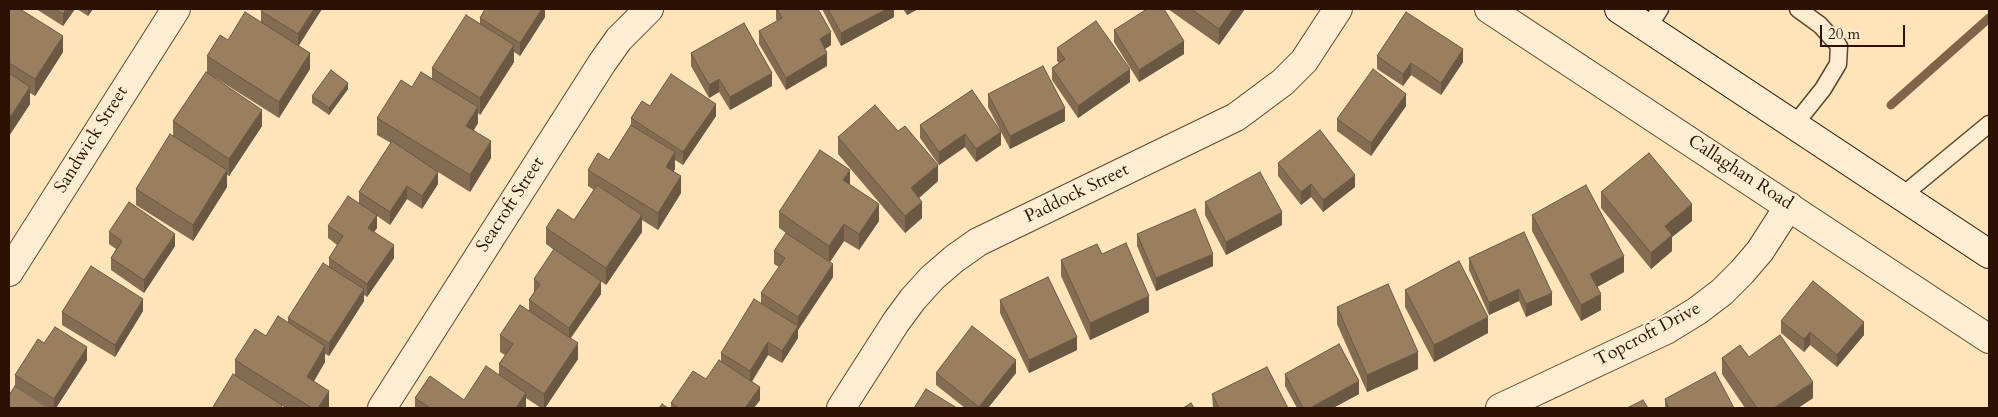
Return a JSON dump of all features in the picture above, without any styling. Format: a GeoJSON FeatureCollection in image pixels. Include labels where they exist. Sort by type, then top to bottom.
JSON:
{"type":"FeatureCollection","features":[{"type":"Feature","properties":{"kind":"street","name":"Sandwick Street"},"geometry":{"type":"LineString","coordinates":[[9,272],[176,9]]}},
{"type":"Feature","properties":{"kind":"street","name":"Seacroft Street"},"geometry":{"type":"LineString","coordinates":[[382,408],[602,62],[619,39],[649,9]]}},
{"type":"Feature","properties":{"kind":"street","name":"Paddock Street"},"geometry":{"type":"LineString","coordinates":[[841,408],[896,322],[913,299],[932,278],[954,259],[978,242],[1236,117],[1283,82],[1304,60],[1338,9]]}},
{"type":"Feature","properties":{"kind":"street","name":"Callaghan Road"},"geometry":{"type":"LineString","coordinates":[[1489,9],[1989,339]]}},
{"type":"Feature","properties":{"kind":"street"},"geometry":{"type":"LineString","coordinates":[[1619,9],[1654,18],[1795,124],[1989,254]]}},
{"type":"Feature","properties":{"kind":"street","name":"Topcroft Drive"},"geometry":{"type":"LineString","coordinates":[[1500,408],[1666,330],[1697,311],[1722,292],[1742,272],[1760,250],[1790,206]]}},
{"type":"Feature","properties":{"kind":"lane"},"geometry":{"type":"LineString","coordinates":[[1795,124],[1823,89],[1838,64],[1839,46],[1820,25],[1798,9]]}},
{"type":"Feature","properties":{"kind":"lane"},"geometry":{"type":"LineString","coordinates":[[1903,195],[1988,126]]}},
{"type":"Feature","properties":{"kind":"building"},"geometry":{"type":"Polygon","coordinates":[[[9,9],[20,9],[63,36],[35,79],[9,63],[9,9]]]}},
{"type":"Feature","properties":{"kind":"building"},"geometry":{"type":"Polygon","coordinates":[[[55,9],[66,9],[63,14],[55,9]]]}},
{"type":"Feature","properties":{"kind":"building"},"geometry":{"type":"Polygon","coordinates":[[[262,9],[314,9],[298,34],[261,11],[262,9]]]}},
{"type":"Feature","properties":{"kind":"building"},"geometry":{"type":"Polygon","coordinates":[[[485,9],[542,9],[520,43],[480,18],[485,9]]]}},
{"type":"Feature","properties":{"kind":"building"},"geometry":{"type":"Polygon","coordinates":[[[777,9],[818,9],[831,32],[820,39],[827,53],[786,78],[759,31],[782,18],[777,9]]]}},
{"type":"Feature","properties":{"kind":"building"},"geometry":{"type":"Polygon","coordinates":[[[828,9],[887,9],[841,33],[828,9]]]}},
{"type":"Feature","properties":{"kind":"building"},"geometry":{"type":"Polygon","coordinates":[[[1147,9],[1164,9],[1184,41],[1139,70],[1114,30],[1147,9]]]}},
{"type":"Feature","properties":{"kind":"building"},"geometry":{"type":"Polygon","coordinates":[[[1191,9],[1233,9],[1219,29],[1191,9]]]}},
{"type":"Feature","properties":{"kind":"building"},"geometry":{"type":"Polygon","coordinates":[[[245,12],[310,53],[279,102],[207,56],[220,35],[228,40],[245,12]]]}},
{"type":"Feature","properties":{"kind":"building"},"geometry":{"type":"Polygon","coordinates":[[[1406,12],[1463,49],[1441,83],[1411,63],[1403,74],[1377,56],[1406,12]]]}},
{"type":"Feature","properties":{"kind":"building"},"geometry":{"type":"Polygon","coordinates":[[[466,15],[514,45],[480,98],[432,68],[466,15]]]}},
{"type":"Feature","properties":{"kind":"building"},"geometry":{"type":"Polygon","coordinates":[[[1096,21],[1130,69],[1078,106],[1052,68],[1065,59],[1057,48],[1096,21]]]}},
{"type":"Feature","properties":{"kind":"building"},"geometry":{"type":"Polygon","coordinates":[[[744,23],[772,73],[730,97],[719,79],[709,85],[691,53],[744,23]]]}},
{"type":"Feature","properties":{"kind":"building"},"geometry":{"type":"Polygon","coordinates":[[[1043,66],[1065,108],[1010,136],[988,94],[1043,66]]]}},
{"type":"Feature","properties":{"kind":"building"},"geometry":{"type":"Polygon","coordinates":[[[1373,69],[1406,94],[1371,143],[1337,119],[1373,69]]]}},
{"type":"Feature","properties":{"kind":"building"},"geometry":{"type":"Polygon","coordinates":[[[331,70],[348,83],[329,108],[312,96],[331,70]]]}},
{"type":"Feature","properties":{"kind":"building"},"geometry":{"type":"Polygon","coordinates":[[[206,72],[262,110],[229,159],[173,121],[206,72]]]}},
{"type":"Feature","properties":{"kind":"building"},"geometry":{"type":"Polygon","coordinates":[[[421,72],[478,107],[466,126],[491,141],[470,175],[377,118],[401,80],[412,87],[421,72]]]}},
{"type":"Feature","properties":{"kind":"building"},"geometry":{"type":"Polygon","coordinates":[[[9,73],[30,87],[9,119],[9,73]]]}},
{"type":"Feature","properties":{"kind":"building"},"geometry":{"type":"Polygon","coordinates":[[[671,74],[716,104],[683,152],[631,118],[642,101],[650,106],[671,74]]]}},
{"type":"Feature","properties":{"kind":"building"},"geometry":{"type":"Polygon","coordinates":[[[972,90],[1001,132],[976,149],[965,134],[939,152],[920,125],[972,90]]]}},
{"type":"Feature","properties":{"kind":"building"},"geometry":{"type":"Polygon","coordinates":[[[875,105],[898,131],[905,126],[938,165],[911,188],[922,202],[905,216],[838,137],[875,105]]]}},
{"type":"Feature","properties":{"kind":"building"},"geometry":{"type":"Polygon","coordinates":[[[631,125],[675,152],[666,167],[681,176],[658,213],[588,170],[598,153],[609,160],[631,125]]]}},
{"type":"Feature","properties":{"kind":"building"},"geometry":{"type":"Polygon","coordinates":[[[1320,130],[1355,175],[1323,200],[1311,184],[1301,192],[1278,163],[1320,130]]]}},
{"type":"Feature","properties":{"kind":"building"},"geometry":{"type":"Polygon","coordinates":[[[170,134],[227,170],[193,225],[136,189],[170,134]]]}},
{"type":"Feature","properties":{"kind":"building"},"geometry":{"type":"Polygon","coordinates":[[[392,141],[438,172],[422,196],[407,186],[390,212],[359,192],[392,141]]]}},
{"type":"Feature","properties":{"kind":"building"},"geometry":{"type":"Polygon","coordinates":[[[820,150],[850,170],[843,180],[879,204],[859,234],[844,224],[829,246],[779,212],[820,150]]]}},
{"type":"Feature","properties":{"kind":"building"},"geometry":{"type":"Polygon","coordinates":[[[1649,153],[1692,204],[1665,226],[1672,235],[1651,253],[1601,192],[1649,153]]]}},
{"type":"Feature","properties":{"kind":"building"},"geometry":{"type":"Polygon","coordinates":[[[1260,172],[1282,212],[1226,242],[1205,202],[1260,172]]]}},
{"type":"Feature","properties":{"kind":"building"},"geometry":{"type":"Polygon","coordinates":[[[597,185],[642,215],[606,268],[546,228],[558,209],[574,220],[597,185]]]}},
{"type":"Feature","properties":{"kind":"building"},"geometry":{"type":"Polygon","coordinates":[[[1586,185],[1624,256],[1590,274],[1601,294],[1581,305],[1532,215],[1586,185]]]}},
{"type":"Feature","properties":{"kind":"building"},"geometry":{"type":"Polygon","coordinates":[[[348,196],[377,215],[368,228],[394,245],[367,284],[329,258],[343,236],[328,226],[348,196]]]}},
{"type":"Feature","properties":{"kind":"building"},"geometry":{"type":"Polygon","coordinates":[[[129,202],[175,234],[144,280],[111,258],[122,241],[109,232],[129,202]]]}},
{"type":"Feature","properties":{"kind":"building"},"geometry":{"type":"Polygon","coordinates":[[[1195,209],[1213,254],[1156,278],[1137,234],[1195,209]]]}},
{"type":"Feature","properties":{"kind":"building"},"geometry":{"type":"Polygon","coordinates":[[[1524,232],[1552,293],[1526,304],[1519,289],[1489,303],[1469,258],[1524,232]]]}},
{"type":"Feature","properties":{"kind":"building"},"geometry":{"type":"Polygon","coordinates":[[[786,233],[833,264],[798,317],[761,293],[785,258],[774,251],[786,233]]]}},
{"type":"Feature","properties":{"kind":"building"},"geometry":{"type":"Polygon","coordinates":[[[1126,243],[1149,296],[1090,323],[1061,260],[1097,244],[1102,254],[1126,243]]]}},
{"type":"Feature","properties":{"kind":"building"},"geometry":{"type":"Polygon","coordinates":[[[554,249],[601,281],[569,328],[529,300],[540,284],[534,279],[554,249]]]}},
{"type":"Feature","properties":{"kind":"building"},"geometry":{"type":"Polygon","coordinates":[[[1459,261],[1488,317],[1434,345],[1405,290],[1459,261]]]}},
{"type":"Feature","properties":{"kind":"building"},"geometry":{"type":"Polygon","coordinates":[[[323,263],[364,289],[329,343],[288,318],[323,263]]]}},
{"type":"Feature","properties":{"kind":"building"},"geometry":{"type":"Polygon","coordinates":[[[91,266],[143,299],[115,345],[62,312],[91,266]]]}},
{"type":"Feature","properties":{"kind":"building"},"geometry":{"type":"Polygon","coordinates":[[[1048,277],[1077,337],[1029,360],[1000,300],[1048,277]]]}},
{"type":"Feature","properties":{"kind":"building"},"geometry":{"type":"Polygon","coordinates":[[[1813,281],[1864,322],[1837,355],[1810,332],[1804,339],[1781,321],[1813,281]]]}},
{"type":"Feature","properties":{"kind":"building"},"geometry":{"type":"Polygon","coordinates":[[[1388,284],[1418,352],[1367,375],[1337,307],[1388,284]]]}},
{"type":"Feature","properties":{"kind":"building"},"geometry":{"type":"Polygon","coordinates":[[[754,299],[798,326],[782,351],[768,342],[750,371],[721,353],[754,299]]]}},
{"type":"Feature","properties":{"kind":"building"},"geometry":{"type":"Polygon","coordinates":[[[520,305],[578,343],[544,394],[499,364],[513,344],[500,335],[520,305]]]}},
{"type":"Feature","properties":{"kind":"building"},"geometry":{"type":"Polygon","coordinates":[[[278,316],[325,346],[307,377],[329,391],[318,408],[312,408],[235,360],[255,329],[266,336],[278,316]]]}},
{"type":"Feature","properties":{"kind":"building"},"geometry":{"type":"Polygon","coordinates":[[[972,326],[1016,360],[979,407],[936,373],[972,326]]]}},
{"type":"Feature","properties":{"kind":"building"},"geometry":{"type":"Polygon","coordinates":[[[55,327],[87,347],[54,399],[15,375],[38,339],[44,343],[55,327]]]}},
{"type":"Feature","properties":{"kind":"building"},"geometry":{"type":"Polygon","coordinates":[[[1780,335],[1813,382],[1774,408],[1757,408],[1722,358],[1740,345],[1749,357],[1780,335]]]}},
{"type":"Feature","properties":{"kind":"building"},"geometry":{"type":"Polygon","coordinates":[[[1339,344],[1359,381],[1310,408],[1303,408],[1285,374],[1339,344]]]}},
{"type":"Feature","properties":{"kind":"building"},"geometry":{"type":"Polygon","coordinates":[[[719,360],[760,387],[745,408],[679,408],[671,403],[693,371],[706,379],[719,360]]]}},
{"type":"Feature","properties":{"kind":"building"},"geometry":{"type":"Polygon","coordinates":[[[486,366],[526,393],[516,408],[430,408],[415,398],[430,376],[464,400],[486,366]]]}},
{"type":"Feature","properties":{"kind":"building"},"geometry":{"type":"Polygon","coordinates":[[[1267,367],[1288,408],[1219,408],[1212,394],[1267,367]]]}},
{"type":"Feature","properties":{"kind":"building"},"geometry":{"type":"Polygon","coordinates":[[[1715,372],[1734,408],[1669,408],[1665,399],[1715,372]]]}},
{"type":"Feature","properties":{"kind":"building"},"geometry":{"type":"Polygon","coordinates":[[[233,374],[282,405],[280,408],[213,407],[233,374]]]}},
{"type":"Feature","properties":{"kind":"building"},"geometry":{"type":"Polygon","coordinates":[[[15,386],[48,408],[9,408],[9,395],[15,386]]]}},
{"type":"Feature","properties":{"kind":"building"},"geometry":{"type":"Polygon","coordinates":[[[926,389],[957,408],[914,408],[926,389]]]}},
{"type":"Feature","properties":{"kind":"building"},"geometry":{"type":"Polygon","coordinates":[[[1643,400],[1648,408],[1627,408],[1643,400]]]}},
{"type":"Feature","properties":{"kind":"building"},"geometry":{"type":"Polygon","coordinates":[[[1191,403],[1194,408],[1183,408],[1191,403]]]}},
{"type":"Feature","properties":{"kind":"building"},"geometry":{"type":"Polygon","coordinates":[[[662,404],[668,408],[659,408],[662,404]]]}},
{"type":"Feature","properties":{"kind":"waterway"},"geometry":{"type":"LineString","coordinates":[[1891,105],[1989,18]]}}]}
